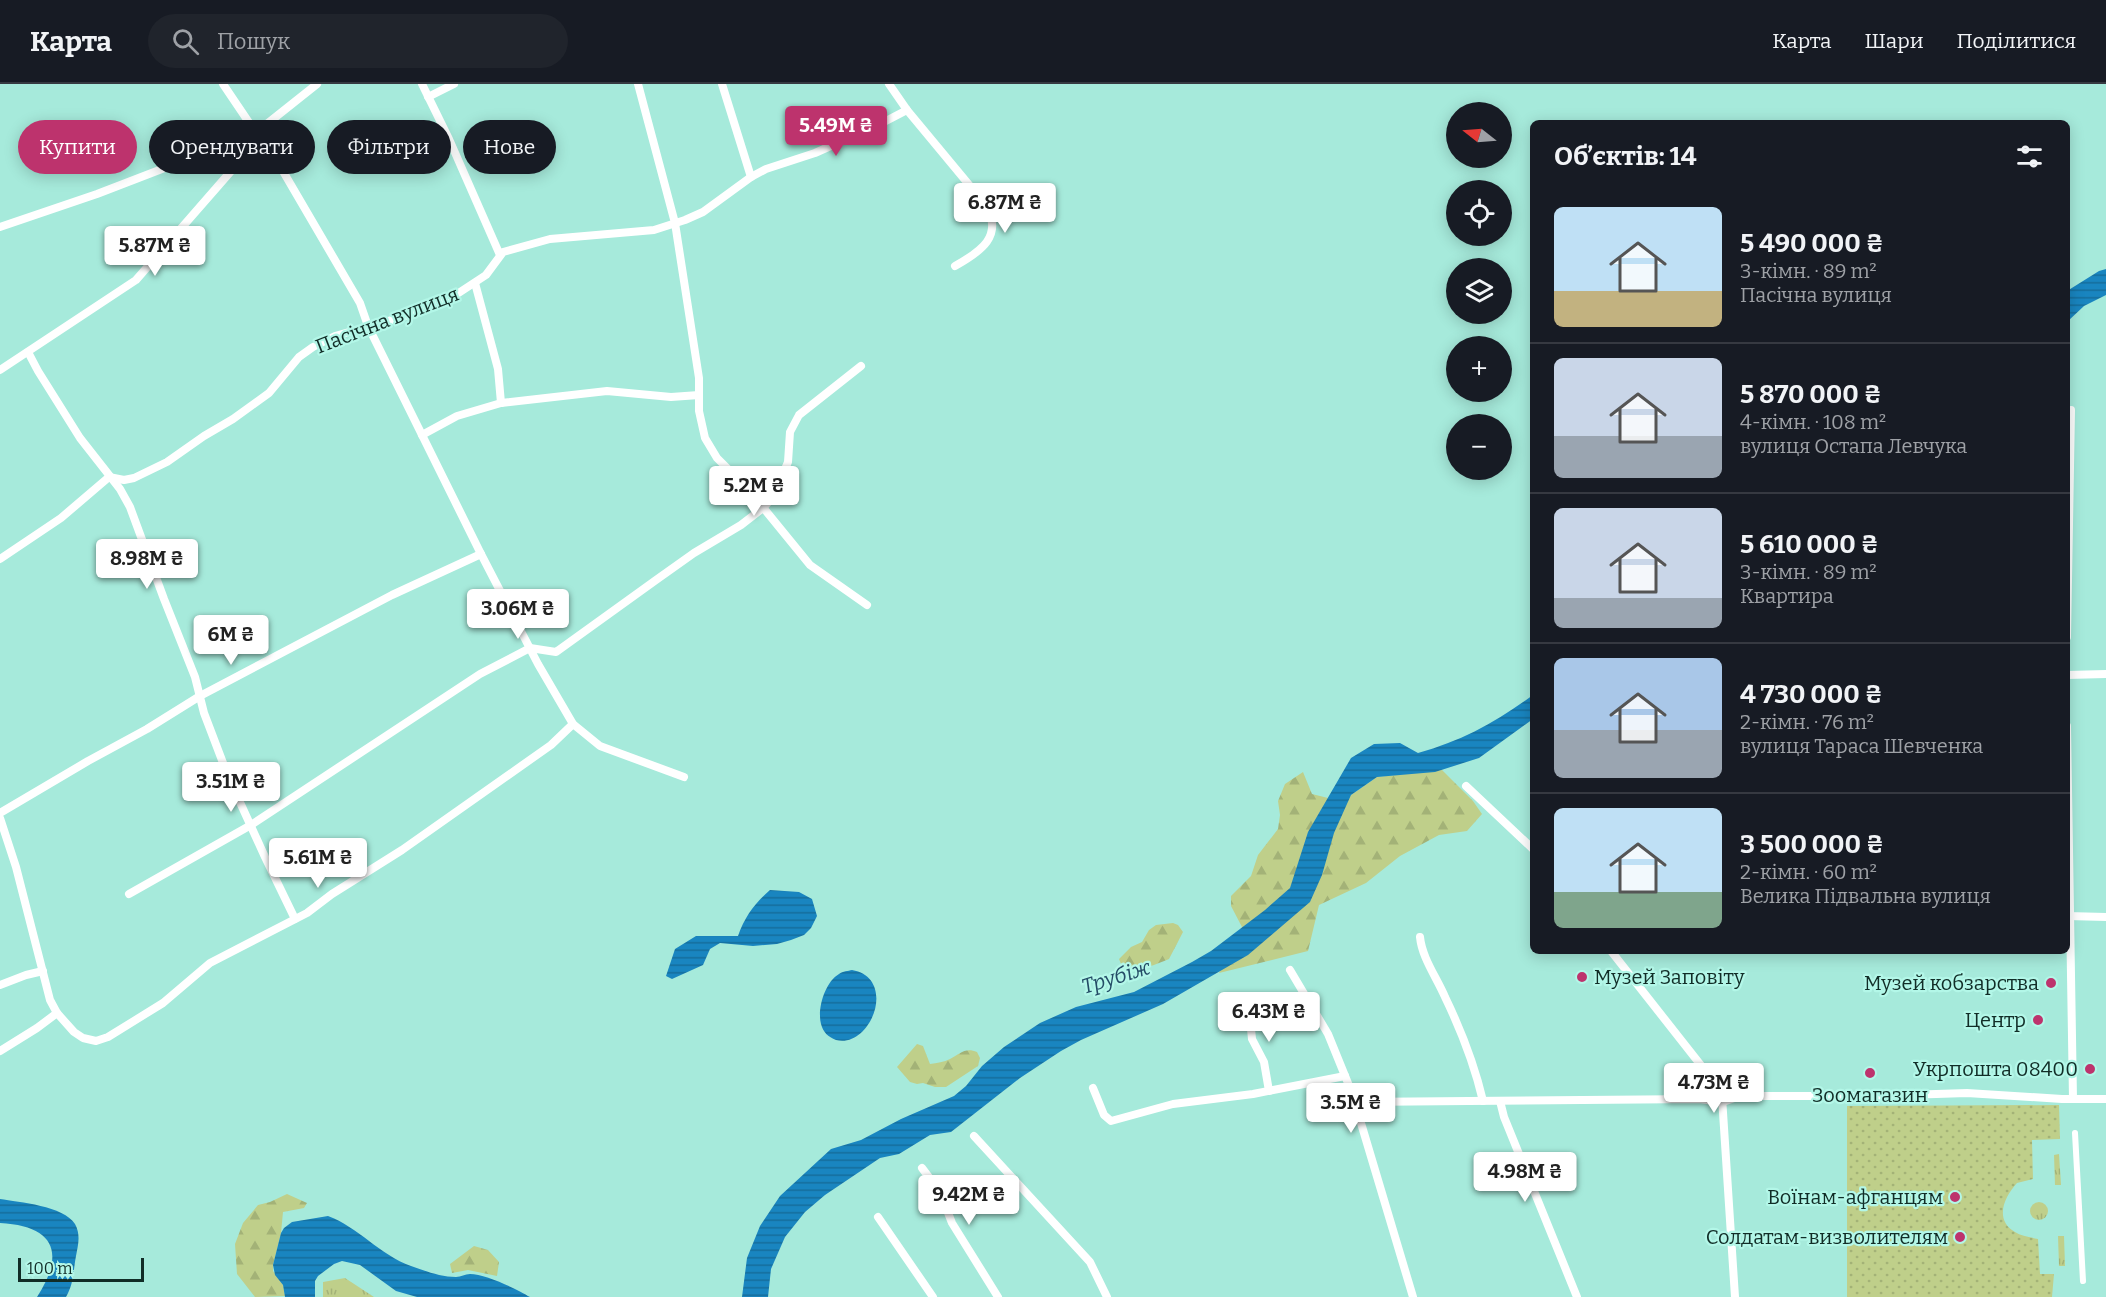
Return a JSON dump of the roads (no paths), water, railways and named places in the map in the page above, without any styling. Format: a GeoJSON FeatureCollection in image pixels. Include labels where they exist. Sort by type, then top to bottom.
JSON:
{"type":"FeatureCollection","features":[{"type":"Feature","properties":{"kind":"street"},"geometry":{"type":"LineString","coordinates":[[223,84],[247,120]]}},
{"type":"Feature","properties":{"kind":"street"},"geometry":{"type":"LineString","coordinates":[[272,120],[317,84]]}},
{"type":"Feature","properties":{"kind":"street"},"geometry":{"type":"LineString","coordinates":[[422,84],[456,153],[500,255],[515,248],[550,240],[654,230],[675,224],[703,212],[751,177],[775,165],[814,153],[907,110]]}},
{"type":"Feature","properties":{"kind":"street"},"geometry":{"type":"LineString","coordinates":[[428,97],[454,84]]}},
{"type":"Feature","properties":{"kind":"street"},"geometry":{"type":"LineString","coordinates":[[638,84],[675,224],[699,378],[699,420],[707,444],[717,458],[744,484],[810,565],[867,605]]}},
{"type":"Feature","properties":{"kind":"street"},"geometry":{"type":"LineString","coordinates":[[722,84],[751,177]]}},
{"type":"Feature","properties":{"kind":"street"},"geometry":{"type":"LineString","coordinates":[[889,84],[907,110],[981,199],[991,215],[993,230],[988,241],[977,252],[955,266]]}},
{"type":"Feature","properties":{"kind":"street"},"geometry":{"type":"LineString","coordinates":[[0,227],[91,197],[151,174]]}},
{"type":"Feature","properties":{"kind":"street"},"geometry":{"type":"LineString","coordinates":[[0,370],[136,280],[229,174]]}},
{"type":"Feature","properties":{"kind":"street"},"geometry":{"type":"LineString","coordinates":[[285,174],[360,303],[368,326],[481,554],[573,724],[600,746],[684,777]]}},
{"type":"Feature","properties":{"kind":"street","name":"Пасічна вулиця"},"geometry":{"type":"LineString","coordinates":[[109,477],[134,478],[166,462],[234,419],[269,393],[307,351],[335,336],[421,310],[454,296],[490,270],[500,255]]}},
{"type":"Feature","properties":{"kind":"street"},"geometry":{"type":"LineString","coordinates":[[475,283],[498,369],[501,403]]}},
{"type":"Feature","properties":{"kind":"street"},"geometry":{"type":"LineString","coordinates":[[28,352],[80,438],[120,489],[130,507],[159,588],[195,677],[204,713],[228,776],[295,919]]}},
{"type":"Feature","properties":{"kind":"street"},"geometry":{"type":"LineString","coordinates":[[129,894],[251,825],[480,674],[530,648],[556,652],[666,573],[741,525],[773,497],[788,462],[790,432],[799,415],[861,366]]}},
{"type":"Feature","properties":{"kind":"street"},"geometry":{"type":"LineString","coordinates":[[422,435],[457,416],[501,403],[607,391],[671,397],[699,395]]}},
{"type":"Feature","properties":{"kind":"street"},"geometry":{"type":"LineString","coordinates":[[2070,467],[2071,410]]}},
{"type":"Feature","properties":{"kind":"street"},"geometry":{"type":"LineString","coordinates":[[0,559],[61,518],[109,477]]}},
{"type":"Feature","properties":{"kind":"street"},"geometry":{"type":"LineString","coordinates":[[481,554],[392,595],[200,696],[147,729],[88,761],[0,816],[16,867],[50,1000],[57,1013],[74,1032],[83,1038],[96,1041],[108,1037],[156,1007],[210,963],[295,919],[402,850],[551,745],[573,724]]}},
{"type":"Feature","properties":{"kind":"street"},"geometry":{"type":"LineString","coordinates":[[2070,675],[2106,674]]}},
{"type":"Feature","properties":{"kind":"street"},"geometry":{"type":"LineString","coordinates":[[1466,786],[1530,846]]}},
{"type":"Feature","properties":{"kind":"street"},"geometry":{"type":"LineString","coordinates":[[2070,916],[2106,917]]}},
{"type":"Feature","properties":{"kind":"street"},"geometry":{"type":"LineString","coordinates":[[1420,937],[1423,950],[1449,1007],[1477,1079],[1483,1101]]}},
{"type":"Feature","properties":{"kind":"street"},"geometry":{"type":"LineString","coordinates":[[1613,954],[1711,1079],[1723,1102],[1735,1297]]}},
{"type":"Feature","properties":{"kind":"street"},"geometry":{"type":"LineString","coordinates":[[2069,954],[2073,1099]]}},
{"type":"Feature","properties":{"kind":"street"},"geometry":{"type":"LineString","coordinates":[[1290,970],[1320,1018],[1355,1102],[1413,1297]]}},
{"type":"Feature","properties":{"kind":"street"},"geometry":{"type":"LineString","coordinates":[[0,985],[43,971]]}},
{"type":"Feature","properties":{"kind":"street"},"geometry":{"type":"LineString","coordinates":[[1248,998],[1252,1039],[1264,1062],[1269,1091]]}},
{"type":"Feature","properties":{"kind":"street"},"geometry":{"type":"LineString","coordinates":[[0,1050],[57,1013]]}},
{"type":"Feature","properties":{"kind":"street"},"geometry":{"type":"LineString","coordinates":[[1093,1088],[1104,1115],[1111,1121],[1173,1104],[1269,1091],[1345,1076]]}},
{"type":"Feature","properties":{"kind":"street"},"geometry":{"type":"LineString","coordinates":[[1355,1102],[1698,1099],[1723,1102],[1740,1096],[1967,1094],[2106,1099]]}},
{"type":"Feature","properties":{"kind":"street"},"geometry":{"type":"LineString","coordinates":[[1500,1101],[1504,1117],[1577,1297]]}},
{"type":"Feature","properties":{"kind":"street"},"geometry":{"type":"LineString","coordinates":[[2074,1133],[2083,1281]]}},
{"type":"Feature","properties":{"kind":"street"},"geometry":{"type":"LineString","coordinates":[[974,1136],[1090,1262],[1107,1297]]}},
{"type":"Feature","properties":{"kind":"street"},"geometry":{"type":"LineString","coordinates":[[922,1168],[944,1198],[952,1223],[998,1297]]}},
{"type":"Feature","properties":{"kind":"street"},"geometry":{"type":"LineString","coordinates":[[878,1217],[933,1297]]}},
{"type":"Feature","properties":{"kind":"water"},"geometry":{"type":"Polygon","coordinates":[[[2106,269],[2106,295],[2084,306],[2070,319],[2070,289],[2106,269]]]}},
{"type":"Feature","properties":{"kind":"water"},"geometry":{"type":"Polygon","coordinates":[[[1530,697],[1530,721],[1479,758],[1435,772],[1377,777],[1351,795],[1334,833],[1322,875],[1310,902],[1248,955],[1163,1004],[1061,1051],[1020,1078],[951,1132],[930,1135],[899,1154],[880,1158],[825,1195],[805,1212],[785,1237],[771,1269],[768,1297],[742,1297],[747,1258],[760,1226],[780,1196],[831,1149],[861,1140],[901,1119],[954,1096],[966,1086],[982,1066],[1004,1047],[1040,1023],[1076,1007],[1134,992],[1211,951],[1290,888],[1308,832],[1351,758],[1374,744],[1400,743],[1418,753],[1449,743],[1506,714],[1530,697]]]}},
{"type":"Feature","properties":{"kind":"water"},"geometry":{"type":"Polygon","coordinates":[[[770,890],[799,892],[812,899],[817,916],[811,928],[804,935],[777,944],[753,946],[720,943],[710,949],[703,965],[672,979],[666,976],[675,949],[696,936],[738,936],[751,910],[770,890]]]}},
{"type":"Feature","properties":{"kind":"water"},"geometry":{"type":"Polygon","coordinates":[[[852,970],[866,976],[874,986],[876,998],[874,1011],[869,1024],[860,1034],[849,1040],[836,1040],[826,1034],[822,1027],[821,1004],[826,989],[834,978],[842,972],[852,970]]]}},
{"type":"Feature","properties":{"kind":"water"},"geometry":{"type":"Polygon","coordinates":[[[0,1199],[51,1209],[69,1218],[75,1224],[78,1244],[72,1282],[66,1297],[37,1297],[51,1267],[50,1244],[33,1230],[0,1223],[0,1199]]]}},
{"type":"Feature","properties":{"kind":"water"},"geometry":{"type":"Polygon","coordinates":[[[328,1216],[349,1227],[389,1255],[411,1266],[445,1276],[458,1277],[470,1274],[484,1276],[530,1297],[417,1297],[396,1291],[360,1265],[342,1261],[318,1276],[315,1281],[315,1297],[285,1297],[283,1285],[275,1275],[273,1265],[281,1233],[292,1222],[328,1216]]]}},
{"type":"Feature","properties":{"kind":"place","name":"Музей Заповіту"},"geometry":{"type":"Point","coordinates":[1582,977]}},
{"type":"Feature","properties":{"kind":"place","name":"Музей кобзарства"},"geometry":{"type":"Point","coordinates":[2051,983]}},
{"type":"Feature","properties":{"kind":"place","name":"Центр"},"geometry":{"type":"Point","coordinates":[2038,1020]}},
{"type":"Feature","properties":{"kind":"place","name":"Укрпошта 08400"},"geometry":{"type":"Point","coordinates":[2090,1069]}},
{"type":"Feature","properties":{"kind":"place","name":"Зоомагазин"},"geometry":{"type":"Point","coordinates":[1870,1073]}},
{"type":"Feature","properties":{"kind":"place","name":"Воїнам-афганцям"},"geometry":{"type":"Point","coordinates":[1955,1197]}},
{"type":"Feature","properties":{"kind":"place","name":"Солдатам-визволителям"},"geometry":{"type":"Point","coordinates":[1960,1237]}},
{"type":"Feature","properties":{"kind":"water label","name":"Трубіж"},"geometry":{"type":"Point","coordinates":[1116,977]}}]}
